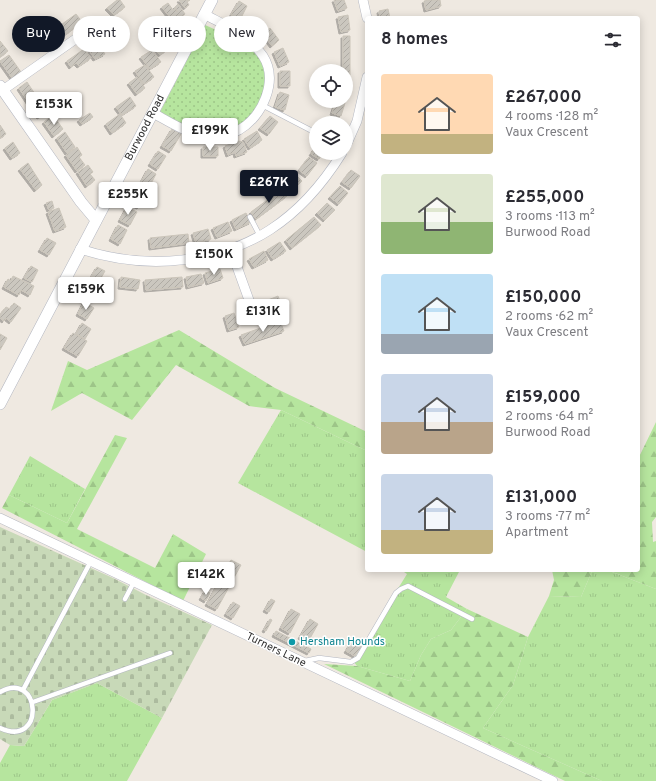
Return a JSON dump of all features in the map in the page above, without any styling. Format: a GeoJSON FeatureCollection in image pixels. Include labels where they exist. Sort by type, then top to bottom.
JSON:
{"type":"FeatureCollection","features":[{"type":"Feature","properties":{"kind":"street","name":"Burwood Road"},"geometry":{"type":"LineString","coordinates":[[0,404],[212,0]]}},
{"type":"Feature","properties":{"kind":"street"},"geometry":{"type":"LineString","coordinates":[[363,0],[367,16]]}},
{"type":"Feature","properties":{"kind":"street"},"geometry":{"type":"LineString","coordinates":[[153,113],[194,133],[219,136],[238,131],[256,115],[262,105],[269,86],[269,72],[264,58],[254,44],[243,35],[204,14]]}},
{"type":"Feature","properties":{"kind":"street"},"geometry":{"type":"LineString","coordinates":[[73,41],[1,88],[81,202],[96,220]]}},
{"type":"Feature","properties":{"kind":"street"},"geometry":{"type":"LineString","coordinates":[[353,131],[358,121],[365,87]]}},
{"type":"Feature","properties":{"kind":"street"},"geometry":{"type":"LineString","coordinates":[[80,249],[110,259],[141,262],[193,259],[230,250],[260,236],[292,215],[329,173],[337,160]]}},
{"type":"Feature","properties":{"kind":"street"},"geometry":{"type":"LineString","coordinates":[[230,250],[254,314]]}},
{"type":"Feature","properties":{"kind":"street","name":"Turners Lane"},"geometry":{"type":"LineString","coordinates":[[0,518],[553,781]]}},
{"type":"Feature","properties":{"kind":"lane"},"geometry":{"type":"LineString","coordinates":[[262,105],[309,129]]}},
{"type":"Feature","properties":{"kind":"lane"},"geometry":{"type":"LineString","coordinates":[[250,217],[260,236]]}},
{"type":"Feature","properties":{"kind":"lane"},"geometry":{"type":"LineString","coordinates":[[23,690],[91,561]]}},
{"type":"Feature","properties":{"kind":"lane"},"geometry":{"type":"LineString","coordinates":[[125,599],[134,582]]}},
{"type":"Feature","properties":{"kind":"lane"},"geometry":{"type":"LineString","coordinates":[[301,662],[319,658],[351,662],[358,658],[396,593],[408,586],[472,619]]}},
{"type":"Feature","properties":{"kind":"lane"},"geometry":{"type":"LineString","coordinates":[[33,702],[170,653]]}},
{"type":"Feature","properties":{"kind":"lane"},"geometry":{"type":"LineString","coordinates":[[0,692],[12,688],[23,690],[29,695],[33,702],[33,718],[22,729],[15,731],[0,728]]}},
{"type":"Feature","properties":{"kind":"green space"},"geometry":{"type":"Polygon","coordinates":[[[206,25],[214,29],[214,52],[254,52],[262,63],[266,77],[265,90],[260,103],[251,115],[241,124],[228,130],[215,133],[201,132],[190,129],[160,112],[191,52],[206,52],[206,25]]]}},
{"type":"Feature","properties":{"kind":"green space"},"geometry":{"type":"Polygon","coordinates":[[[179,330],[275,388],[365,431],[365,450],[281,410],[249,406],[176,365],[132,420],[82,393],[51,411],[68,361],[87,370],[179,330]]]}},
{"type":"Feature","properties":{"kind":"green space"},"geometry":{"type":"Polygon","coordinates":[[[281,410],[365,450],[365,551],[238,483],[281,410]]]}},
{"type":"Feature","properties":{"kind":"green space"},"geometry":{"type":"Polygon","coordinates":[[[656,422],[656,517],[652,522],[653,542],[656,541],[656,589],[612,572],[640,572],[640,455],[656,422]]]}},
{"type":"Feature","properties":{"kind":"green space"},"geometry":{"type":"Polygon","coordinates":[[[115,435],[127,438],[77,529],[155,568],[173,534],[206,554],[183,601],[2,508],[9,495],[67,523],[115,435]]]}},
{"type":"Feature","properties":{"kind":"green space"},"geometry":{"type":"Polygon","coordinates":[[[30,456],[85,489],[67,523],[9,495],[30,456]]]}},
{"type":"Feature","properties":{"kind":"green space"},"geometry":{"type":"Polygon","coordinates":[[[0,527],[212,625],[162,718],[97,683],[52,700],[24,746],[10,745],[0,739],[0,527]]]}},
{"type":"Feature","properties":{"kind":"green space"},"geometry":{"type":"Polygon","coordinates":[[[404,572],[459,572],[446,597],[467,609],[451,630],[431,639],[421,655],[410,681],[357,666],[353,661],[407,574],[404,572]]]}},
{"type":"Feature","properties":{"kind":"green space"},"geometry":{"type":"Polygon","coordinates":[[[552,572],[592,572],[581,597],[549,596],[554,580],[552,572]]]}},
{"type":"Feature","properties":{"kind":"green space"},"geometry":{"type":"Polygon","coordinates":[[[592,572],[612,572],[656,589],[656,781],[602,781],[483,728],[513,685],[528,637],[549,596],[581,597],[592,572]]]}},
{"type":"Feature","properties":{"kind":"green space"},"geometry":{"type":"Polygon","coordinates":[[[467,609],[528,637],[513,685],[483,728],[602,781],[565,781],[324,664],[357,666],[410,681],[421,655],[431,639],[451,630],[467,609]]]}},
{"type":"Feature","properties":{"kind":"green space"},"geometry":{"type":"Polygon","coordinates":[[[97,683],[162,718],[127,781],[0,781],[0,763],[10,745],[24,746],[52,700],[97,683]]]}},
{"type":"Feature","properties":{"kind":"building"},"geometry":{"type":"Polygon","coordinates":[[[117,0],[120,0],[125,7],[114,15],[107,8],[117,0]]]}},
{"type":"Feature","properties":{"kind":"building"},"geometry":{"type":"Polygon","coordinates":[[[179,0],[190,0],[187,2],[189,5],[185,8],[179,0]]]}},
{"type":"Feature","properties":{"kind":"building"},"geometry":{"type":"Polygon","coordinates":[[[334,0],[344,0],[347,8],[338,11],[334,0]]]}},
{"type":"Feature","properties":{"kind":"building"},"geometry":{"type":"Polygon","coordinates":[[[440,0],[441,6],[426,10],[424,1],[440,0]]]}},
{"type":"Feature","properties":{"kind":"building"},"geometry":{"type":"Polygon","coordinates":[[[239,1],[247,6],[242,16],[231,15],[239,1]]]}},
{"type":"Feature","properties":{"kind":"building"},"geometry":{"type":"Polygon","coordinates":[[[168,3],[173,10],[175,8],[177,12],[175,7],[178,4],[185,14],[182,16],[169,16],[162,7],[168,3]]]}},
{"type":"Feature","properties":{"kind":"building"},"geometry":{"type":"Polygon","coordinates":[[[388,9],[390,16],[380,16],[379,11],[388,9]]]}},
{"type":"Feature","properties":{"kind":"building"},"geometry":{"type":"Polygon","coordinates":[[[348,15],[350,30],[341,32],[338,17],[348,15]]]}},
{"type":"Feature","properties":{"kind":"building"},"geometry":{"type":"Polygon","coordinates":[[[73,16],[73,29],[65,35],[65,22],[73,16]]]}},
{"type":"Feature","properties":{"kind":"building"},"geometry":{"type":"Polygon","coordinates":[[[270,28],[279,40],[272,46],[269,42],[270,28]]]}},
{"type":"Feature","properties":{"kind":"building"},"geometry":{"type":"Polygon","coordinates":[[[343,36],[350,36],[350,64],[343,64],[343,36]]]}},
{"type":"Feature","properties":{"kind":"building"},"geometry":{"type":"Polygon","coordinates":[[[0,41],[8,51],[0,57],[0,41]]]}},
{"type":"Feature","properties":{"kind":"building"},"geometry":{"type":"Polygon","coordinates":[[[283,48],[289,62],[280,66],[274,52],[283,48]]]}},
{"type":"Feature","properties":{"kind":"building"},"geometry":{"type":"Polygon","coordinates":[[[80,52],[86,52],[91,58],[79,66],[76,63],[71,67],[67,61],[80,52]]]}},
{"type":"Feature","properties":{"kind":"building"},"geometry":{"type":"Polygon","coordinates":[[[90,52],[104,52],[105,54],[95,59],[90,52]]]}},
{"type":"Feature","properties":{"kind":"building"},"geometry":{"type":"Polygon","coordinates":[[[149,52],[154,52],[161,62],[150,69],[141,57],[149,52]]]}},
{"type":"Feature","properties":{"kind":"building"},"geometry":{"type":"Polygon","coordinates":[[[9,55],[21,72],[12,78],[0,61],[9,55]]]}},
{"type":"Feature","properties":{"kind":"building"},"geometry":{"type":"Polygon","coordinates":[[[145,65],[154,77],[144,84],[135,71],[145,65]]]}},
{"type":"Feature","properties":{"kind":"building"},"geometry":{"type":"Polygon","coordinates":[[[280,71],[290,71],[290,86],[280,86],[280,71]]]}},
{"type":"Feature","properties":{"kind":"building"},"geometry":{"type":"Polygon","coordinates":[[[137,77],[145,88],[137,94],[129,83],[137,77]]]}},
{"type":"Feature","properties":{"kind":"building"},"geometry":{"type":"Polygon","coordinates":[[[27,82],[37,97],[29,103],[19,88],[27,82]]]}},
{"type":"Feature","properties":{"kind":"building"},"geometry":{"type":"Polygon","coordinates":[[[280,92],[289,95],[285,110],[275,107],[280,92]]]}},
{"type":"Feature","properties":{"kind":"building"},"geometry":{"type":"Polygon","coordinates":[[[130,97],[136,106],[122,115],[116,107],[130,97]]]}},
{"type":"Feature","properties":{"kind":"building"},"geometry":{"type":"Polygon","coordinates":[[[39,98],[48,112],[39,117],[30,104],[39,98]]]}},
{"type":"Feature","properties":{"kind":"building"},"geometry":{"type":"Polygon","coordinates":[[[334,108],[343,108],[341,116],[332,113],[334,108]]]}},
{"type":"Feature","properties":{"kind":"building"},"geometry":{"type":"Polygon","coordinates":[[[90,113],[93,117],[82,124],[79,120],[90,113]]]}},
{"type":"Feature","properties":{"kind":"building"},"geometry":{"type":"Polygon","coordinates":[[[120,114],[126,123],[112,133],[106,124],[120,114]]]}},
{"type":"Feature","properties":{"kind":"building"},"geometry":{"type":"Polygon","coordinates":[[[53,115],[63,129],[54,136],[44,122],[53,115]]]}},
{"type":"Feature","properties":{"kind":"building"},"geometry":{"type":"Polygon","coordinates":[[[270,116],[278,122],[269,134],[260,128],[270,116]]]}},
{"type":"Feature","properties":{"kind":"building"},"geometry":{"type":"Polygon","coordinates":[[[0,125],[6,134],[0,138],[0,125]]]}},
{"type":"Feature","properties":{"kind":"building"},"geometry":{"type":"Polygon","coordinates":[[[172,129],[181,134],[171,151],[162,146],[172,129]]]}},
{"type":"Feature","properties":{"kind":"building"},"geometry":{"type":"Polygon","coordinates":[[[257,131],[262,140],[250,148],[244,139],[257,131]]]}},
{"type":"Feature","properties":{"kind":"building"},"geometry":{"type":"Polygon","coordinates":[[[65,132],[75,147],[67,153],[57,138],[65,132]]]}},
{"type":"Feature","properties":{"kind":"building"},"geometry":{"type":"Polygon","coordinates":[[[239,141],[243,142],[247,152],[236,156],[235,152],[228,155],[225,146],[239,141]]]}},
{"type":"Feature","properties":{"kind":"building"},"geometry":{"type":"Polygon","coordinates":[[[13,142],[20,153],[12,158],[5,148],[13,142]]]}},
{"type":"Feature","properties":{"kind":"building"},"geometry":{"type":"Polygon","coordinates":[[[77,147],[82,155],[79,157],[85,165],[77,171],[66,155],[77,147]]]}},
{"type":"Feature","properties":{"kind":"building"},"geometry":{"type":"Polygon","coordinates":[[[203,147],[218,147],[218,156],[203,156],[203,147]]]}},
{"type":"Feature","properties":{"kind":"building"},"geometry":{"type":"Polygon","coordinates":[[[158,151],[166,156],[158,169],[150,164],[158,151]]]}},
{"type":"Feature","properties":{"kind":"building"},"geometry":{"type":"Polygon","coordinates":[[[309,157],[309,160],[313,160],[317,163],[307,176],[299,170],[309,157]]]}},
{"type":"Feature","properties":{"kind":"building"},"geometry":{"type":"Polygon","coordinates":[[[28,163],[42,185],[36,190],[20,169],[28,163]]]}},
{"type":"Feature","properties":{"kind":"building"},"geometry":{"type":"Polygon","coordinates":[[[88,165],[93,172],[90,174],[95,180],[87,186],[78,172],[88,165]]]}},
{"type":"Feature","properties":{"kind":"building"},"geometry":{"type":"Polygon","coordinates":[[[148,169],[156,174],[139,207],[130,203],[148,169]]]}},
{"type":"Feature","properties":{"kind":"building"},"geometry":{"type":"Polygon","coordinates":[[[351,170],[360,176],[351,188],[342,182],[351,170]]]}},
{"type":"Feature","properties":{"kind":"building"},"geometry":{"type":"Polygon","coordinates":[[[295,174],[302,181],[292,191],[285,185],[295,174]]]}},
{"type":"Feature","properties":{"kind":"building"},"geometry":{"type":"Polygon","coordinates":[[[340,186],[348,193],[339,204],[330,197],[340,186]]]}},
{"type":"Feature","properties":{"kind":"building"},"geometry":{"type":"Polygon","coordinates":[[[282,189],[287,196],[256,219],[251,212],[282,189]]]}},
{"type":"Feature","properties":{"kind":"building"},"geometry":{"type":"Polygon","coordinates":[[[52,201],[54,208],[49,210],[46,203],[52,201]]]}},
{"type":"Feature","properties":{"kind":"building"},"geometry":{"type":"Polygon","coordinates":[[[327,203],[335,210],[325,220],[317,213],[327,203]]]}},
{"type":"Feature","properties":{"kind":"building"},"geometry":{"type":"Polygon","coordinates":[[[127,207],[137,212],[130,225],[120,220],[127,207]]]}},
{"type":"Feature","properties":{"kind":"building"},"geometry":{"type":"Polygon","coordinates":[[[59,208],[66,227],[55,231],[48,212],[59,208]]]}},
{"type":"Feature","properties":{"kind":"building"},"geometry":{"type":"Polygon","coordinates":[[[246,213],[251,222],[236,229],[232,220],[246,213]]]}},
{"type":"Feature","properties":{"kind":"building"},"geometry":{"type":"Polygon","coordinates":[[[314,217],[321,225],[292,248],[286,240],[314,217]]]}},
{"type":"Feature","properties":{"kind":"building"},"geometry":{"type":"Polygon","coordinates":[[[228,222],[232,231],[217,237],[213,228],[228,222]]]}},
{"type":"Feature","properties":{"kind":"building"},"geometry":{"type":"Polygon","coordinates":[[[118,225],[127,230],[120,244],[111,239],[118,225]]]}},
{"type":"Feature","properties":{"kind":"building"},"geometry":{"type":"Polygon","coordinates":[[[208,229],[211,239],[196,243],[193,233],[208,229]]]}},
{"type":"Feature","properties":{"kind":"building"},"geometry":{"type":"Polygon","coordinates":[[[188,234],[189,243],[151,248],[150,238],[188,234]]]}},
{"type":"Feature","properties":{"kind":"building"},"geometry":{"type":"Polygon","coordinates":[[[47,238],[56,243],[49,255],[40,250],[47,238]]]}},
{"type":"Feature","properties":{"kind":"building"},"geometry":{"type":"Polygon","coordinates":[[[280,242],[286,251],[273,259],[267,250],[280,242]]]}},
{"type":"Feature","properties":{"kind":"building"},"geometry":{"type":"Polygon","coordinates":[[[264,251],[268,260],[254,267],[249,259],[264,251]]]}},
{"type":"Feature","properties":{"kind":"building"},"geometry":{"type":"Polygon","coordinates":[[[31,266],[38,270],[32,282],[24,278],[31,266]]]}},
{"type":"Feature","properties":{"kind":"building"},"geometry":{"type":"Polygon","coordinates":[[[97,267],[105,271],[95,289],[87,284],[97,267]]]}},
{"type":"Feature","properties":{"kind":"building"},"geometry":{"type":"Polygon","coordinates":[[[220,269],[223,278],[208,283],[205,273],[220,269]]]}},
{"type":"Feature","properties":{"kind":"building"},"geometry":{"type":"Polygon","coordinates":[[[201,274],[204,283],[188,287],[186,277],[201,274]]]}},
{"type":"Feature","properties":{"kind":"building"},"geometry":{"type":"Polygon","coordinates":[[[13,276],[34,286],[30,295],[21,290],[19,295],[4,287],[8,279],[11,281],[13,276]]]}},
{"type":"Feature","properties":{"kind":"building"},"geometry":{"type":"Polygon","coordinates":[[[121,277],[140,280],[138,289],[120,287],[121,277]]]}},
{"type":"Feature","properties":{"kind":"building"},"geometry":{"type":"Polygon","coordinates":[[[182,277],[183,287],[146,290],[145,280],[182,277]]]}},
{"type":"Feature","properties":{"kind":"building"},"geometry":{"type":"Polygon","coordinates":[[[278,296],[284,311],[274,315],[268,300],[278,296]]]}},
{"type":"Feature","properties":{"kind":"building"},"geometry":{"type":"Polygon","coordinates":[[[84,302],[94,308],[87,319],[78,314],[84,302]]]}},
{"type":"Feature","properties":{"kind":"building"},"geometry":{"type":"Polygon","coordinates":[[[14,303],[21,308],[11,322],[6,318],[4,321],[0,318],[0,315],[6,307],[10,309],[14,303]]]}},
{"type":"Feature","properties":{"kind":"building"},"geometry":{"type":"Polygon","coordinates":[[[234,313],[239,327],[229,330],[225,316],[234,313]]]}},
{"type":"Feature","properties":{"kind":"building"},"geometry":{"type":"Polygon","coordinates":[[[280,321],[284,331],[245,344],[241,335],[280,321]]]}},
{"type":"Feature","properties":{"kind":"building"},"geometry":{"type":"Polygon","coordinates":[[[82,323],[91,329],[85,339],[76,334],[82,323]]]}},
{"type":"Feature","properties":{"kind":"building"},"geometry":{"type":"Polygon","coordinates":[[[73,333],[87,341],[78,356],[64,348],[73,333]]]}},
{"type":"Feature","properties":{"kind":"building"},"geometry":{"type":"Polygon","coordinates":[[[0,334],[7,338],[0,350],[0,334]]]}},
{"type":"Feature","properties":{"kind":"building"},"geometry":{"type":"Polygon","coordinates":[[[231,560],[241,565],[217,609],[207,604],[231,560]]]}},
{"type":"Feature","properties":{"kind":"building"},"geometry":{"type":"Polygon","coordinates":[[[205,591],[210,593],[206,601],[201,598],[205,591]]]}},
{"type":"Feature","properties":{"kind":"building"},"geometry":{"type":"Polygon","coordinates":[[[271,599],[275,601],[269,612],[265,610],[271,599]]]}},
{"type":"Feature","properties":{"kind":"building"},"geometry":{"type":"Polygon","coordinates":[[[233,602],[240,606],[233,618],[226,614],[233,602]]]}},
{"type":"Feature","properties":{"kind":"building"},"geometry":{"type":"Polygon","coordinates":[[[291,609],[300,614],[290,633],[281,628],[291,609]]]}},
{"type":"Feature","properties":{"kind":"building"},"geometry":{"type":"Polygon","coordinates":[[[270,619],[272,620],[266,631],[264,630],[270,619]]]}},
{"type":"Feature","properties":{"kind":"building"},"geometry":{"type":"Polygon","coordinates":[[[310,619],[318,624],[308,642],[300,637],[310,619]]]}},
{"type":"Feature","properties":{"kind":"building","name":"Hersham Hounds"},"geometry":{"type":"Polygon","coordinates":[[[276,631],[311,649],[309,653],[274,635],[276,631]]]}},
{"type":"Feature","properties":{"kind":"building"},"geometry":{"type":"Polygon","coordinates":[[[352,641],[361,647],[355,656],[346,651],[352,641]]]}},
{"type":"Feature","properties":{"kind":"place","name":"Hersham Hounds"},"geometry":{"type":"Point","coordinates":[292,642]}}]}
